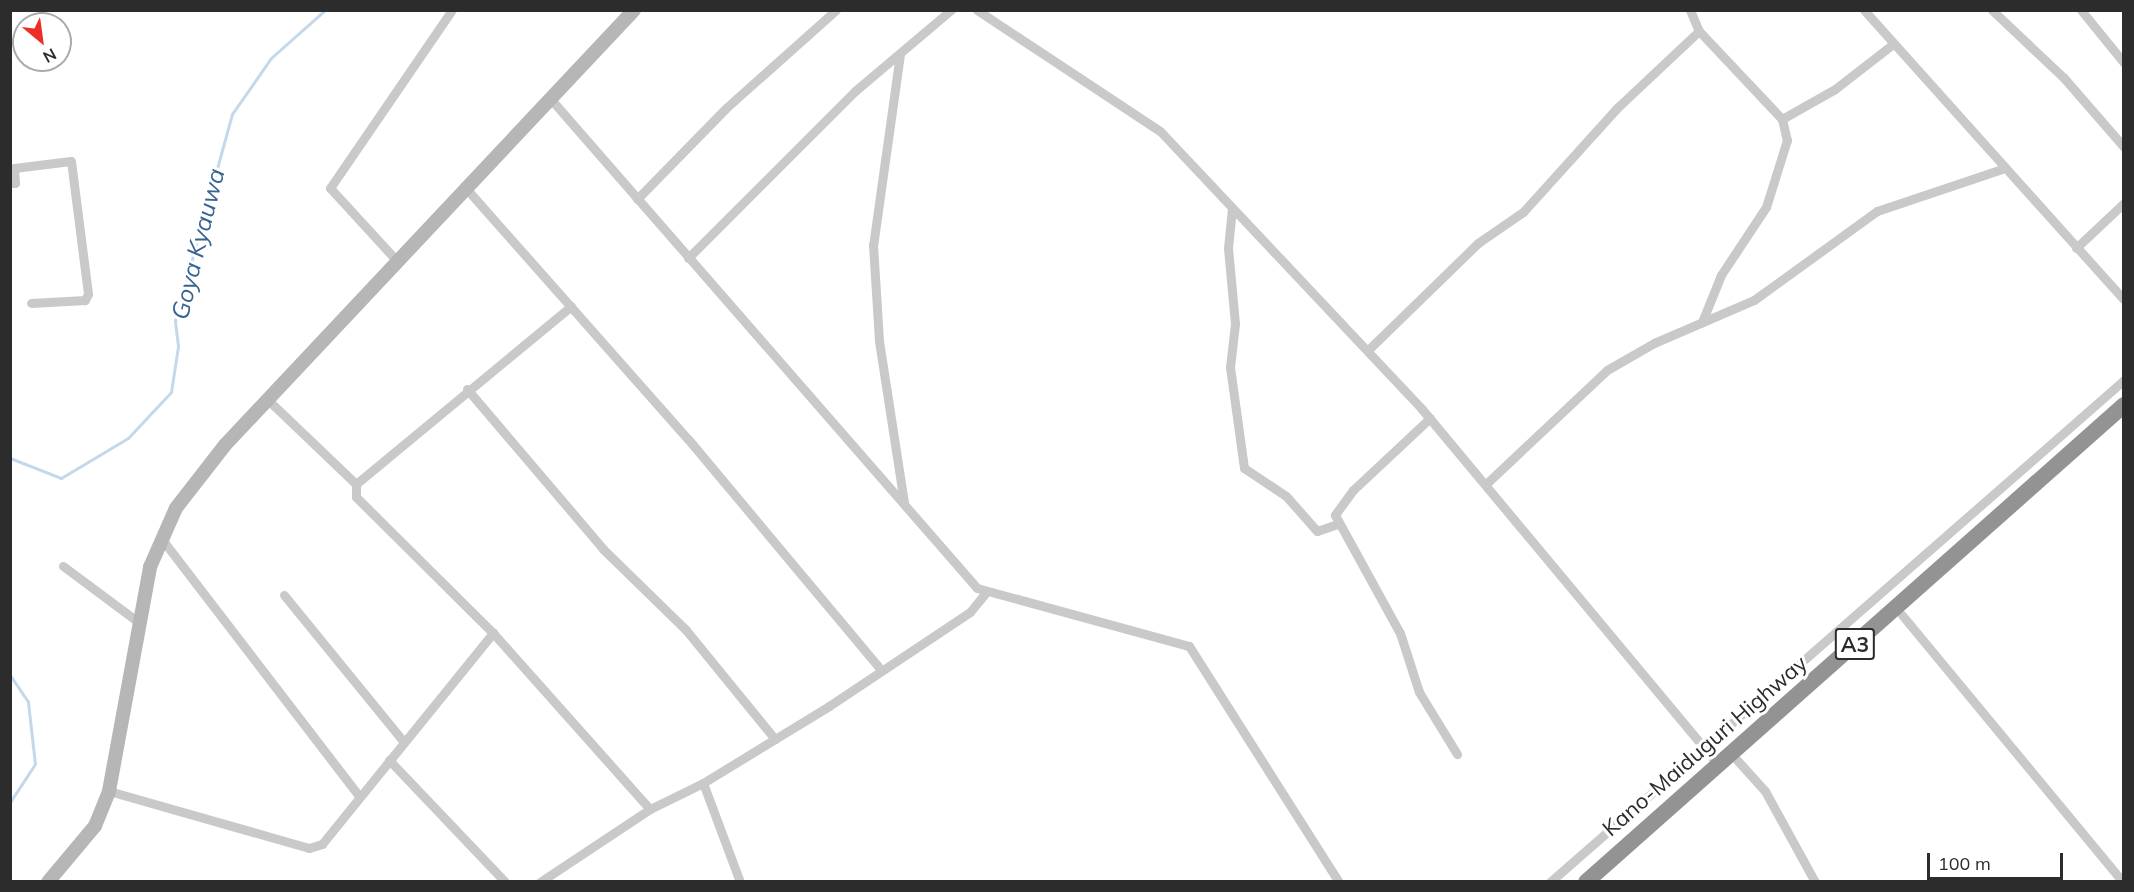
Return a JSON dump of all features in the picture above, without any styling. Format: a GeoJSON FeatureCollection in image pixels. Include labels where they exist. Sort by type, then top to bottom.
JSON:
{"type":"FeatureCollection","features":[{"type":"Feature","properties":{"kind":"highway","name":"Kano-Maiduguri Highway"},"geometry":{"type":"LineString","coordinates":[[1586,882],[2124,405]]}},
{"type":"Feature","properties":{"kind":"highway","name":"Kano-Maiduguri Highway"},"geometry":{"type":"LineString","coordinates":[[1602,882],[1737,760],[2124,420]]}},
{"type":"Feature","properties":{"kind":"street"},"geometry":{"type":"LineString","coordinates":[[397,261],[330,188],[452,10]]}},
{"type":"Feature","properties":{"kind":"street"},"geometry":{"type":"LineString","coordinates":[[637,199],[726,108],[837,10]]}},
{"type":"Feature","properties":{"kind":"street"},"geometry":{"type":"LineString","coordinates":[[688,258],[847,99],[951,10]]}},
{"type":"Feature","properties":{"kind":"street"},"geometry":{"type":"LineString","coordinates":[[977,10],[1160,131],[1430,417],[1718,764]]}},
{"type":"Feature","properties":{"kind":"street"},"geometry":{"type":"LineString","coordinates":[[1690,10],[1699,31],[1782,119],[1787,140],[1783,168],[1766,207],[1721,275],[1702,322]]}},
{"type":"Feature","properties":{"kind":"street"},"geometry":{"type":"LineString","coordinates":[[1864,10],[2124,300]]}},
{"type":"Feature","properties":{"kind":"street"},"geometry":{"type":"LineString","coordinates":[[1992,10],[2064,78],[2124,147]]}},
{"type":"Feature","properties":{"kind":"street"},"geometry":{"type":"LineString","coordinates":[[2081,10],[2124,63]]}},
{"type":"Feature","properties":{"kind":"street"},"geometry":{"type":"LineString","coordinates":[[48,882],[95,826],[109,791],[132,686],[138,622],[161,538],[192,485],[267,399],[464,186],[632,11]]}},
{"type":"Feature","properties":{"kind":"street"},"geometry":{"type":"LineString","coordinates":[[1368,350],[1478,243],[1522,213],[1617,108],[1699,31]]}},
{"type":"Feature","properties":{"kind":"street"},"geometry":{"type":"LineString","coordinates":[[1782,119],[1835,88],[1893,44]]}},
{"type":"Feature","properties":{"kind":"street"},"geometry":{"type":"LineString","coordinates":[[900,54],[873,245],[879,341],[904,504]]}},
{"type":"Feature","properties":{"kind":"street"},"geometry":{"type":"LineString","coordinates":[[549,97],[904,504],[986,592],[1189,646],[1339,882]]}},
{"type":"Feature","properties":{"kind":"street"},"geometry":{"type":"LineString","coordinates":[[10,183],[15,183],[14,168],[71,161],[88,294],[85,300],[31,303]]}},
{"type":"Feature","properties":{"kind":"street"},"geometry":{"type":"LineString","coordinates":[[1486,484],[1607,370],[1702,322],[1754,300],[1878,211],[2005,168]]}},
{"type":"Feature","properties":{"kind":"street"},"geometry":{"type":"LineString","coordinates":[[464,186],[571,306],[881,670]]}},
{"type":"Feature","properties":{"kind":"street"},"geometry":{"type":"LineString","coordinates":[[2076,248],[2124,203]]}},
{"type":"Feature","properties":{"kind":"street"},"geometry":{"type":"LineString","coordinates":[[1232,208],[1228,248],[1235,324],[1230,366],[1244,468],[1286,496],[1317,531],[1338,524]]}},
{"type":"Feature","properties":{"kind":"street"},"geometry":{"type":"LineString","coordinates":[[356,484],[467,388],[571,306]]}},
{"type":"Feature","properties":{"kind":"street"},"geometry":{"type":"LineString","coordinates":[[1550,882],[1701,746],[2124,381]]}},
{"type":"Feature","properties":{"kind":"street"},"geometry":{"type":"LineString","coordinates":[[467,388],[603,549],[686,630],[775,739]]}},
{"type":"Feature","properties":{"kind":"street"},"geometry":{"type":"LineString","coordinates":[[267,399],[356,484],[356,497],[493,633],[650,809]]}},
{"type":"Feature","properties":{"kind":"street"},"geometry":{"type":"LineString","coordinates":[[1430,417],[1346,497],[1335,515],[1395,624],[1419,692],[1457,754]]}},
{"type":"Feature","properties":{"kind":"street"},"geometry":{"type":"LineString","coordinates":[[161,538],[358,795]]}},
{"type":"Feature","properties":{"kind":"street"},"geometry":{"type":"LineString","coordinates":[[63,566],[138,622]]}},
{"type":"Feature","properties":{"kind":"street"},"geometry":{"type":"LineString","coordinates":[[540,882],[650,809],[704,783],[775,739],[970,612],[986,592]]}},
{"type":"Feature","properties":{"kind":"street"},"geometry":{"type":"LineString","coordinates":[[284,595],[404,742]]}},
{"type":"Feature","properties":{"kind":"street"},"geometry":{"type":"LineString","coordinates":[[1902,615],[2123,882]]}},
{"type":"Feature","properties":{"kind":"street"},"geometry":{"type":"LineString","coordinates":[[109,791],[309,848],[322,844],[358,795],[493,633]]}},
{"type":"Feature","properties":{"kind":"street"},"geometry":{"type":"LineString","coordinates":[[388,760],[505,882]]}},
{"type":"Feature","properties":{"kind":"street"},"geometry":{"type":"LineString","coordinates":[[1737,760],[1765,791],[1815,882]]}},
{"type":"Feature","properties":{"kind":"street"},"geometry":{"type":"LineString","coordinates":[[704,783],[740,882]]}},
{"type":"Feature","properties":{"kind":"street"},"geometry":{"type":"LineString","coordinates":[[2109,882],[2116,874]]}},
{"type":"Feature","properties":{"kind":"waterway","name":"Goya Kyauwa"},"geometry":{"type":"LineString","coordinates":[[10,458],[61,478],[128,438],[171,392],[178,346],[175,321],[232,114],[271,58],[325,10]]}},
{"type":"Feature","properties":{"kind":"waterway","name":"Goya Kyauwa"},"geometry":{"type":"LineString","coordinates":[[10,675],[28,702],[35,764],[10,802]]}}]}
